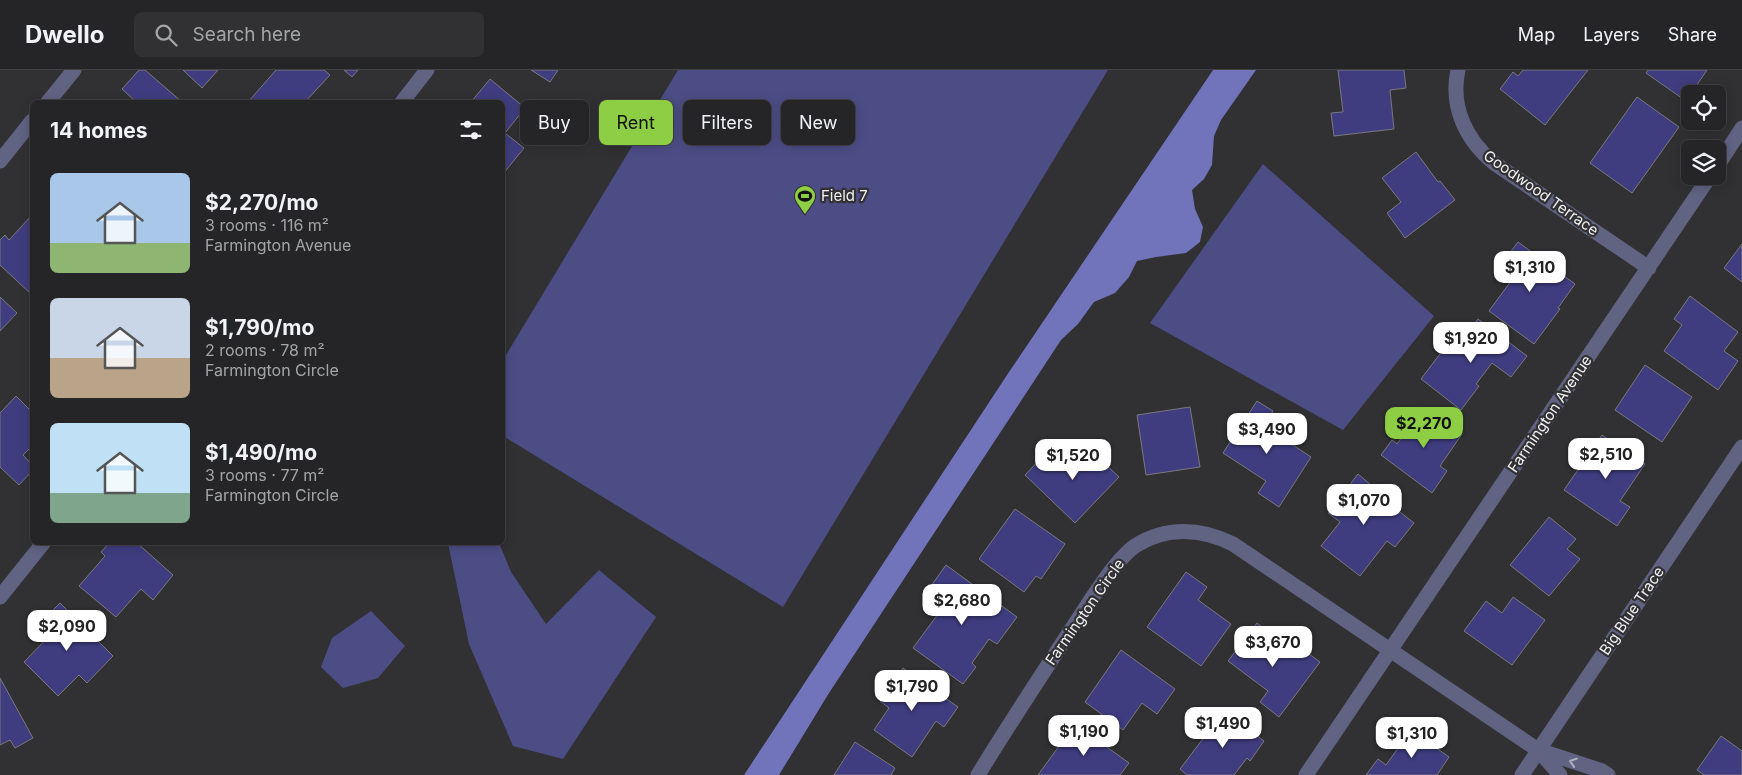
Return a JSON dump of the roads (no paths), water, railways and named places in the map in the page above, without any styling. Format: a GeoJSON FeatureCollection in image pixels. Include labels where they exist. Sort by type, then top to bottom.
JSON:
{"type":"FeatureCollection","features":[{"type":"Feature","properties":{"kind":"street"},"geometry":{"type":"LineString","coordinates":[[50,100],[74,70]]}},
{"type":"Feature","properties":{"kind":"street"},"geometry":{"type":"LineString","coordinates":[[404,100],[427,70]]}},
{"type":"Feature","properties":{"kind":"street","name":"Goodwood Terrace"},"geometry":{"type":"LineString","coordinates":[[1458,70],[1456,95],[1458,111],[1463,126],[1481,152],[1494,163],[1649,268]]}},
{"type":"Feature","properties":{"kind":"street"},"geometry":{"type":"LineString","coordinates":[[0,161],[30,124]]}},
{"type":"Feature","properties":{"kind":"street"},"geometry":{"type":"LineString","coordinates":[[1726,153],[1742,128]]}},
{"type":"Feature","properties":{"kind":"street","name":"Farmington Avenue"},"geometry":{"type":"LineString","coordinates":[[1390,650],[1704,185]]}},
{"type":"Feature","properties":{"kind":"street","name":"Big Blue Trace"},"geometry":{"type":"LineString","coordinates":[[1522,775],[1742,447]]}},
{"type":"Feature","properties":{"kind":"street","name":"Farmington Circle"},"geometry":{"type":"LineString","coordinates":[[978,775],[1088,604],[1121,558],[1133,547],[1147,539],[1177,531],[1204,533],[1219,537],[1233,544],[1538,750]]}},
{"type":"Feature","properties":{"kind":"street"},"geometry":{"type":"LineString","coordinates":[[0,597],[42,545]]}},
{"type":"Feature","properties":{"kind":"street"},"geometry":{"type":"LineString","coordinates":[[1306,775],[1390,650]]}},
{"type":"Feature","properties":{"kind":"street"},"geometry":{"type":"LineString","coordinates":[[1538,750],[1560,775]]}},
{"type":"Feature","properties":{"kind":"street"},"geometry":{"type":"LineString","coordinates":[[1538,750],[1602,771],[1608,775]]}},
{"type":"Feature","properties":{"kind":"water"},"geometry":{"type":"Polygon","coordinates":[[[1213,70],[1256,70],[1221,120],[1214,136],[1212,165],[1204,179],[1192,190],[1195,209],[1203,227],[1200,242],[1186,253],[1137,261],[1129,277],[1115,293],[1094,302],[1078,324],[1061,340],[829,693],[779,775],[744,775],[1009,372],[1213,70]]]}},
{"type":"Feature","properties":{"kind":"place","name":"Field 7"},"geometry":{"type":"Point","coordinates":[805,215]}}]}
